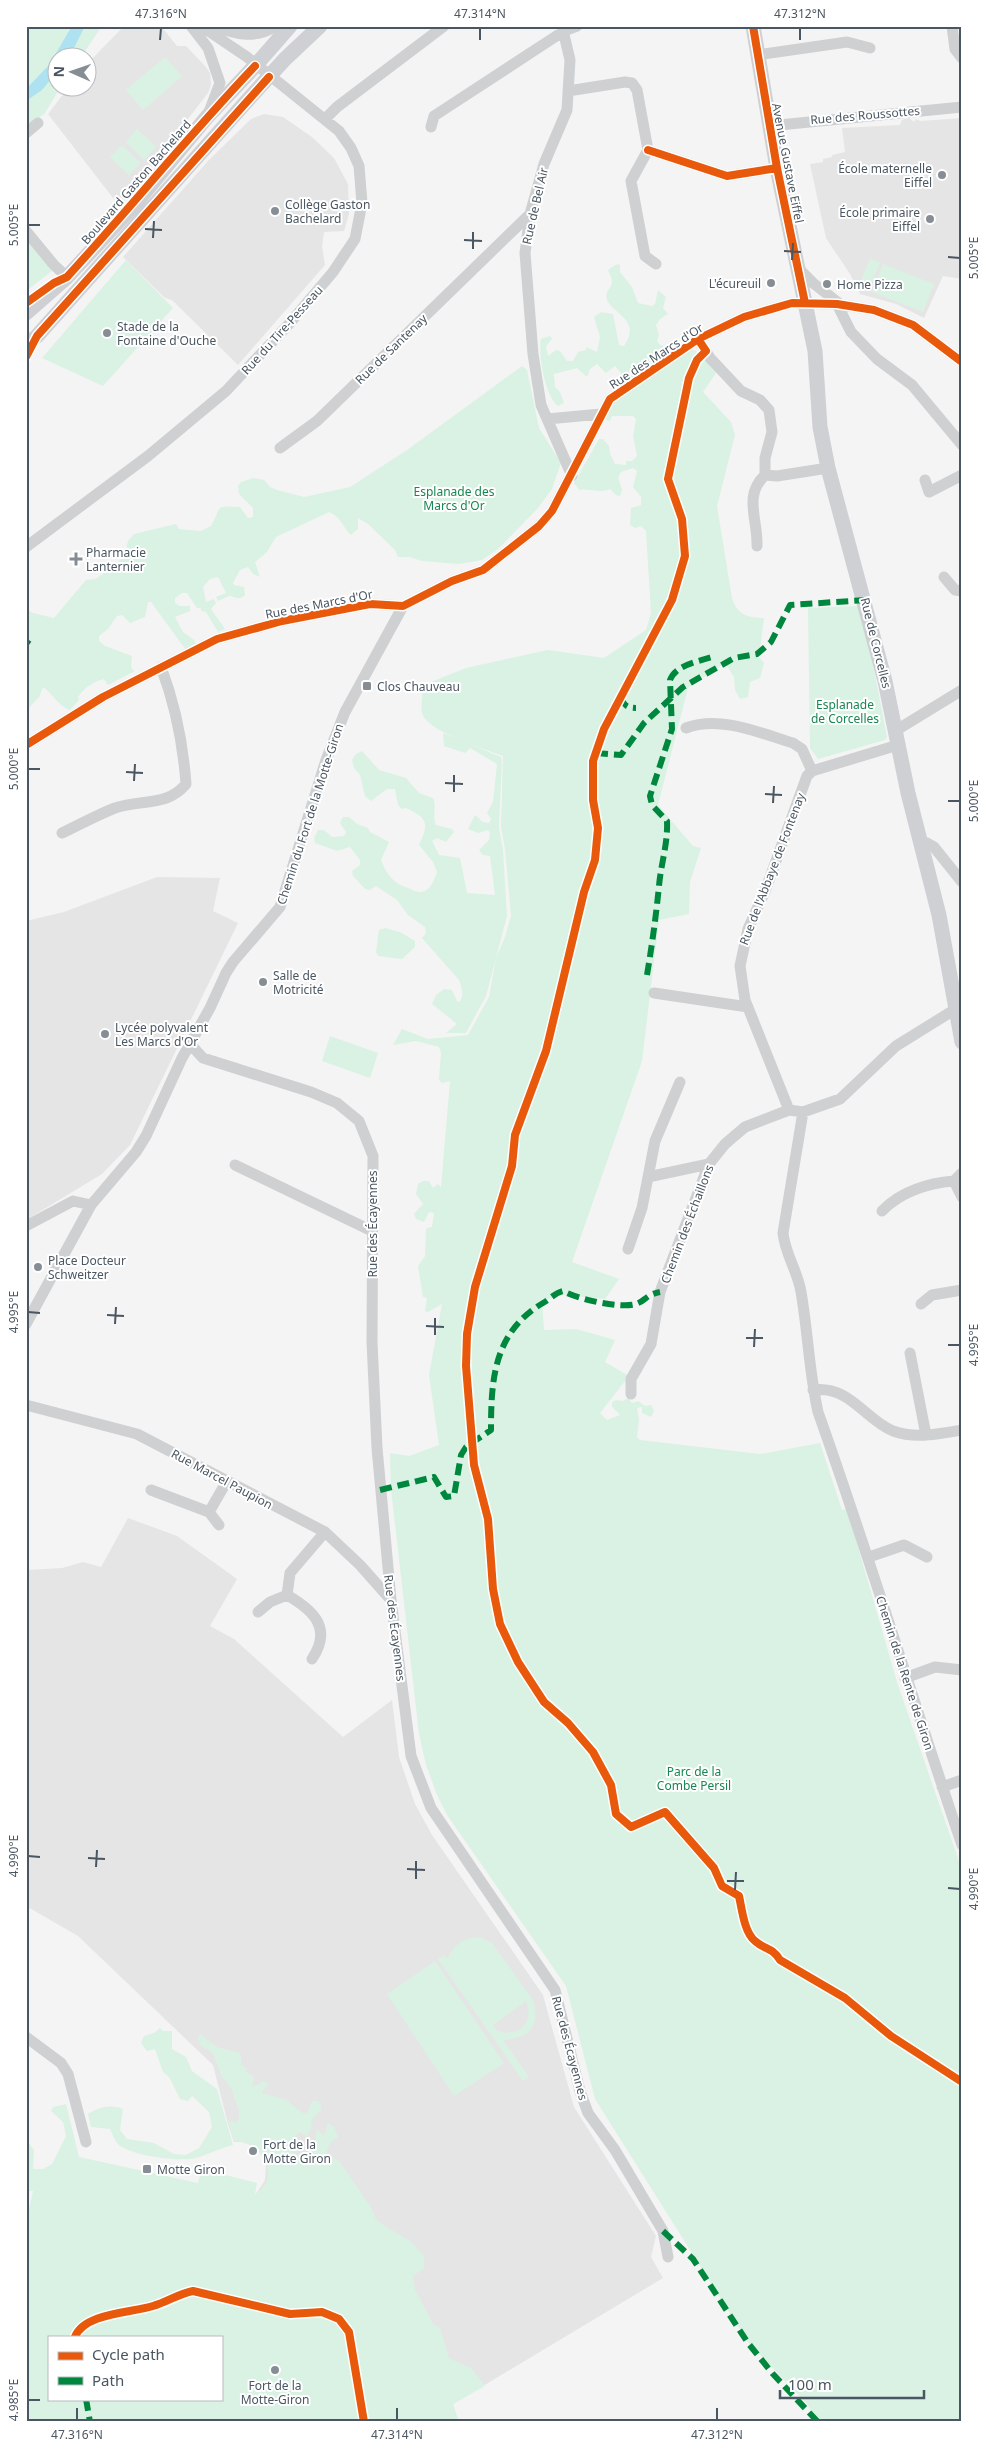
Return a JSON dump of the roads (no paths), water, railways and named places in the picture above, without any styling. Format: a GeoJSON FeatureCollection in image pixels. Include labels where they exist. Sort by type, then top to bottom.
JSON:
{"type":"FeatureCollection","features":[{"type":"Feature","properties":{"kind":"main road","name":"Boulevard Gaston Bachelard"},"geometry":{"type":"LineString","coordinates":[[26,313],[67,277],[134,204],[207,117],[256,66],[290,26]]}},
{"type":"Feature","properties":{"kind":"main road"},"geometry":{"type":"LineString","coordinates":[[26,357],[32,340],[269,76],[320,26]]}},
{"type":"Feature","properties":{"kind":"main road","name":"Avenue Gustave Eiffel"},"geometry":{"type":"LineString","coordinates":[[753,26],[769,126],[797,267],[800,298]]}},
{"type":"Feature","properties":{"kind":"main road","name":"Rue de Corcelles"},"geometry":{"type":"LineString","coordinates":[[800,298],[808,319],[815,351],[820,428],[828,468],[866,600],[920,844],[940,924],[954,1010],[962,1042]]}},
{"type":"Feature","properties":{"kind":"street"},"geometry":{"type":"LineString","coordinates":[[191,26],[208,48],[220,83],[207,117]]}},
{"type":"Feature","properties":{"kind":"street","name":"Rue du Tire-Pesseau"},"geometry":{"type":"LineString","coordinates":[[26,546],[148,456],[226,391],[261,355],[333,272],[355,239],[362,203],[359,166],[351,148],[339,131],[247,57],[201,26]]}},
{"type":"Feature","properties":{"kind":"street"},"geometry":{"type":"LineString","coordinates":[[215,26],[248,36],[266,32],[276,26]]}},
{"type":"Feature","properties":{"kind":"street"},"geometry":{"type":"LineString","coordinates":[[325,119],[337,107],[444,26]]}},
{"type":"Feature","properties":{"kind":"street"},"geometry":{"type":"LineString","coordinates":[[431,127],[434,116],[563,29],[577,26]]}},
{"type":"Feature","properties":{"kind":"street"},"geometry":{"type":"LineString","coordinates":[[952,26],[955,48],[962,58]]}},
{"type":"Feature","properties":{"kind":"street","name":"Rue de Bel Air"},"geometry":{"type":"LineString","coordinates":[[563,29],[570,60],[567,110],[544,164],[530,214],[525,253],[533,354],[541,405],[572,476]]}},
{"type":"Feature","properties":{"kind":"street"},"geometry":{"type":"LineString","coordinates":[[757,54],[847,42],[870,48]]}},
{"type":"Feature","properties":{"kind":"street"},"geometry":{"type":"LineString","coordinates":[[568,91],[625,82],[632,83],[637,90],[648,150],[631,181],[645,256],[656,264]]}},
{"type":"Feature","properties":{"kind":"street","name":"Rue des Roussottes"},"geometry":{"type":"LineString","coordinates":[[769,126],[962,107]]}},
{"type":"Feature","properties":{"kind":"street"},"geometry":{"type":"LineString","coordinates":[[26,132],[38,122]]}},
{"type":"Feature","properties":{"kind":"street"},"geometry":{"type":"LineString","coordinates":[[648,150],[727,176],[777,168]]}},
{"type":"Feature","properties":{"kind":"street","name":"Rue de Santenay"},"geometry":{"type":"LineString","coordinates":[[280,448],[317,421],[530,214]]}},
{"type":"Feature","properties":{"kind":"street"},"geometry":{"type":"LineString","coordinates":[[26,230],[54,265],[67,277]]}},
{"type":"Feature","properties":{"kind":"street"},"geometry":{"type":"LineString","coordinates":[[498,245],[506,241],[526,240]]}},
{"type":"Feature","properties":{"kind":"street"},"geometry":{"type":"LineString","coordinates":[[797,267],[838,304],[851,332],[877,359],[912,385],[962,445]]}},
{"type":"Feature","properties":{"kind":"street","name":"Rue des Marcs d'Or"},"geometry":{"type":"LineString","coordinates":[[26,745],[103,697],[217,639],[282,621],[370,604],[403,606],[452,582],[483,570],[539,526],[552,511],[572,476],[600,414],[610,399],[623,388],[698,339],[744,317],[800,298],[874,310],[900,319],[923,332],[962,362]]}},
{"type":"Feature","properties":{"kind":"street"},"geometry":{"type":"LineString","coordinates":[[698,339],[710,358],[741,391],[760,400],[769,410],[772,432],[766,458],[765,475],[755,486],[752,495],[758,531],[757,546]]}},
{"type":"Feature","properties":{"kind":"street"},"geometry":{"type":"LineString","coordinates":[[547,419],[600,414]]}},
{"type":"Feature","properties":{"kind":"street"},"geometry":{"type":"LineString","coordinates":[[765,475],[776,476],[828,468]]}},
{"type":"Feature","properties":{"kind":"street"},"geometry":{"type":"LineString","coordinates":[[925,480],[931,497],[962,475]]}},
{"type":"Feature","properties":{"kind":"street"},"geometry":{"type":"LineString","coordinates":[[944,577],[954,590],[962,591]]}},
{"type":"Feature","properties":{"kind":"street","name":"Chemin du Fort de la Motte-Giron"},"geometry":{"type":"LineString","coordinates":[[27,1321],[92,1204],[136,1152],[146,1136],[190,1044],[233,962],[280,907],[326,760],[344,712],[403,606]]}},
{"type":"Feature","properties":{"kind":"street"},"geometry":{"type":"LineString","coordinates":[[62,833],[115,808],[147,800],[164,800],[177,794],[186,784],[184,757],[172,696],[161,667]]}},
{"type":"Feature","properties":{"kind":"street"},"geometry":{"type":"LineString","coordinates":[[686,728],[696,724],[723,724],[793,743],[802,749],[812,771],[896,738],[962,690]]}},
{"type":"Feature","properties":{"kind":"street","name":"Rue de l'Abbaye de Fontenay"},"geometry":{"type":"LineString","coordinates":[[789,1110],[748,1007],[740,972],[745,939],[790,828],[804,782],[812,771]]}},
{"type":"Feature","properties":{"kind":"street"},"geometry":{"type":"LineString","coordinates":[[920,844],[927,844],[939,851],[962,882]]}},
{"type":"Feature","properties":{"kind":"street"},"geometry":{"type":"LineString","coordinates":[[654,994],[748,1007]]}},
{"type":"Feature","properties":{"kind":"street","name":"Chemin des Échaillons"},"geometry":{"type":"LineString","coordinates":[[631,1394],[632,1379],[651,1344],[660,1292],[709,1164],[725,1144],[746,1127],[789,1110],[803,1112],[840,1098],[896,1046],[954,1010]]}},
{"type":"Feature","properties":{"kind":"street","name":"Rue des Écayennes"},"geometry":{"type":"LineString","coordinates":[[190,1044],[203,1058],[311,1092],[337,1103],[359,1121],[372,1156],[372,1342],[377,1448],[391,1600],[411,1756],[431,1808],[555,1990],[580,2091],[588,2113],[615,2150],[663,2231],[668,2258]]}},
{"type":"Feature","properties":{"kind":"street"},"geometry":{"type":"LineString","coordinates":[[628,1249],[642,1208],[655,1141],[680,1082]]}},
{"type":"Feature","properties":{"kind":"street","name":"Chemin de la Rente de Giron"},"geometry":{"type":"LineString","coordinates":[[803,1112],[783,1233],[785,1245],[801,1291],[813,1390],[818,1412],[869,1557],[906,1678],[962,1845]]}},
{"type":"Feature","properties":{"kind":"street"},"geometry":{"type":"LineString","coordinates":[[235,1164],[372,1231]]}},
{"type":"Feature","properties":{"kind":"street"},"geometry":{"type":"LineString","coordinates":[[648,1177],[709,1164]]}},
{"type":"Feature","properties":{"kind":"street"},"geometry":{"type":"LineString","coordinates":[[882,1211],[894,1199],[958,1177],[962,1197]]}},
{"type":"Feature","properties":{"kind":"street"},"geometry":{"type":"LineString","coordinates":[[26,1226],[73,1201],[92,1204]]}},
{"type":"Feature","properties":{"kind":"street"},"geometry":{"type":"LineString","coordinates":[[921,1304],[932,1295],[962,1290]]}},
{"type":"Feature","properties":{"kind":"street"},"geometry":{"type":"LineString","coordinates":[[910,1354],[926,1435]]}},
{"type":"Feature","properties":{"kind":"street"},"geometry":{"type":"LineString","coordinates":[[813,1390],[829,1391],[852,1400],[893,1431],[926,1435],[962,1430]]}},
{"type":"Feature","properties":{"kind":"street","name":"Rue Marcel Paupion"},"geometry":{"type":"LineString","coordinates":[[26,1405],[137,1434],[324,1532],[360,1565],[391,1600]]}},
{"type":"Feature","properties":{"kind":"street"},"geometry":{"type":"LineString","coordinates":[[210,1512],[228,1481]]}},
{"type":"Feature","properties":{"kind":"street"},"geometry":{"type":"LineString","coordinates":[[151,1490],[210,1512],[219,1525]]}},
{"type":"Feature","properties":{"kind":"street"},"geometry":{"type":"LineString","coordinates":[[286,1595],[290,1573],[324,1532]]}},
{"type":"Feature","properties":{"kind":"street"},"geometry":{"type":"LineString","coordinates":[[869,1557],[904,1545],[926,1557]]}},
{"type":"Feature","properties":{"kind":"street"},"geometry":{"type":"LineString","coordinates":[[258,1612],[270,1602],[286,1595]]}},
{"type":"Feature","properties":{"kind":"street"},"geometry":{"type":"LineString","coordinates":[[286,1595],[305,1605],[313,1613],[319,1626],[321,1639],[312,1659]]}},
{"type":"Feature","properties":{"kind":"street"},"geometry":{"type":"LineString","coordinates":[[906,1678],[935,1667],[962,1670]]}},
{"type":"Feature","properties":{"kind":"street"},"geometry":{"type":"LineString","coordinates":[[942,1787],[962,1780]]}},
{"type":"Feature","properties":{"kind":"street"},"geometry":{"type":"LineString","coordinates":[[26,2037],[60,2063],[68,2074],[86,2142]]}},
{"type":"Feature","properties":{"kind":"water"},"geometry":{"type":"Polygon","coordinates":[[[72,26],[85,26],[74,48],[59,48],[72,26]]]}},
{"type":"Feature","properties":{"kind":"water"},"geometry":{"type":"Polygon","coordinates":[[[48,66],[48,83],[42,90],[26,101],[26,89],[48,66]]]}},
{"type":"Feature","properties":{"kind":"place","name":"École maternelle Eiffel"},"geometry":{"type":"Point","coordinates":[942,175]}},
{"type":"Feature","properties":{"kind":"place","name":"Collège Gaston Bachelard"},"geometry":{"type":"Point","coordinates":[275,211]}},
{"type":"Feature","properties":{"kind":"place","name":"École primaire Eiffel"},"geometry":{"type":"Point","coordinates":[930,219]}},
{"type":"Feature","properties":{"kind":"place","name":"L'écureuil"},"geometry":{"type":"Point","coordinates":[771,283]}},
{"type":"Feature","properties":{"kind":"place","name":"Home Pizza"},"geometry":{"type":"Point","coordinates":[827,284]}},
{"type":"Feature","properties":{"kind":"place","name":"Stade de la Fontaine d'Ouche"},"geometry":{"type":"Point","coordinates":[107,333]}},
{"type":"Feature","properties":{"kind":"place","name":"Pharmacie Lanternier"},"geometry":{"type":"Point","coordinates":[76,559]}},
{"type":"Feature","properties":{"kind":"place","name":"Clos Chauveau"},"geometry":{"type":"Point","coordinates":[367,686]}},
{"type":"Feature","properties":{"kind":"place","name":"Salle de Motricité"},"geometry":{"type":"Point","coordinates":[263,982]}},
{"type":"Feature","properties":{"kind":"place","name":"Lycée polyvalent Les Marcs d'Or"},"geometry":{"type":"Point","coordinates":[105,1034]}},
{"type":"Feature","properties":{"kind":"place","name":"Place Docteur Schweitzer"},"geometry":{"type":"Point","coordinates":[38,1267]}},
{"type":"Feature","properties":{"kind":"place","name":"Fort de la Motte Giron"},"geometry":{"type":"Point","coordinates":[253,2151]}},
{"type":"Feature","properties":{"kind":"place","name":"Motte Giron"},"geometry":{"type":"Point","coordinates":[147,2169]}},
{"type":"Feature","properties":{"kind":"place","name":"Fort de la Motte-Giron"},"geometry":{"type":"Point","coordinates":[275,2370]}},
{"type":"Feature","properties":{"kind":"park label","name":"Esplanade des Marcs d'Or"},"geometry":{"type":"Point","coordinates":[454,498]}},
{"type":"Feature","properties":{"kind":"park label","name":"Esplanade de Corcelles"},"geometry":{"type":"Point","coordinates":[845,711]}},
{"type":"Feature","properties":{"kind":"park label","name":"Parc de la Combe Persil"},"geometry":{"type":"Point","coordinates":[694,1778]}}]}
